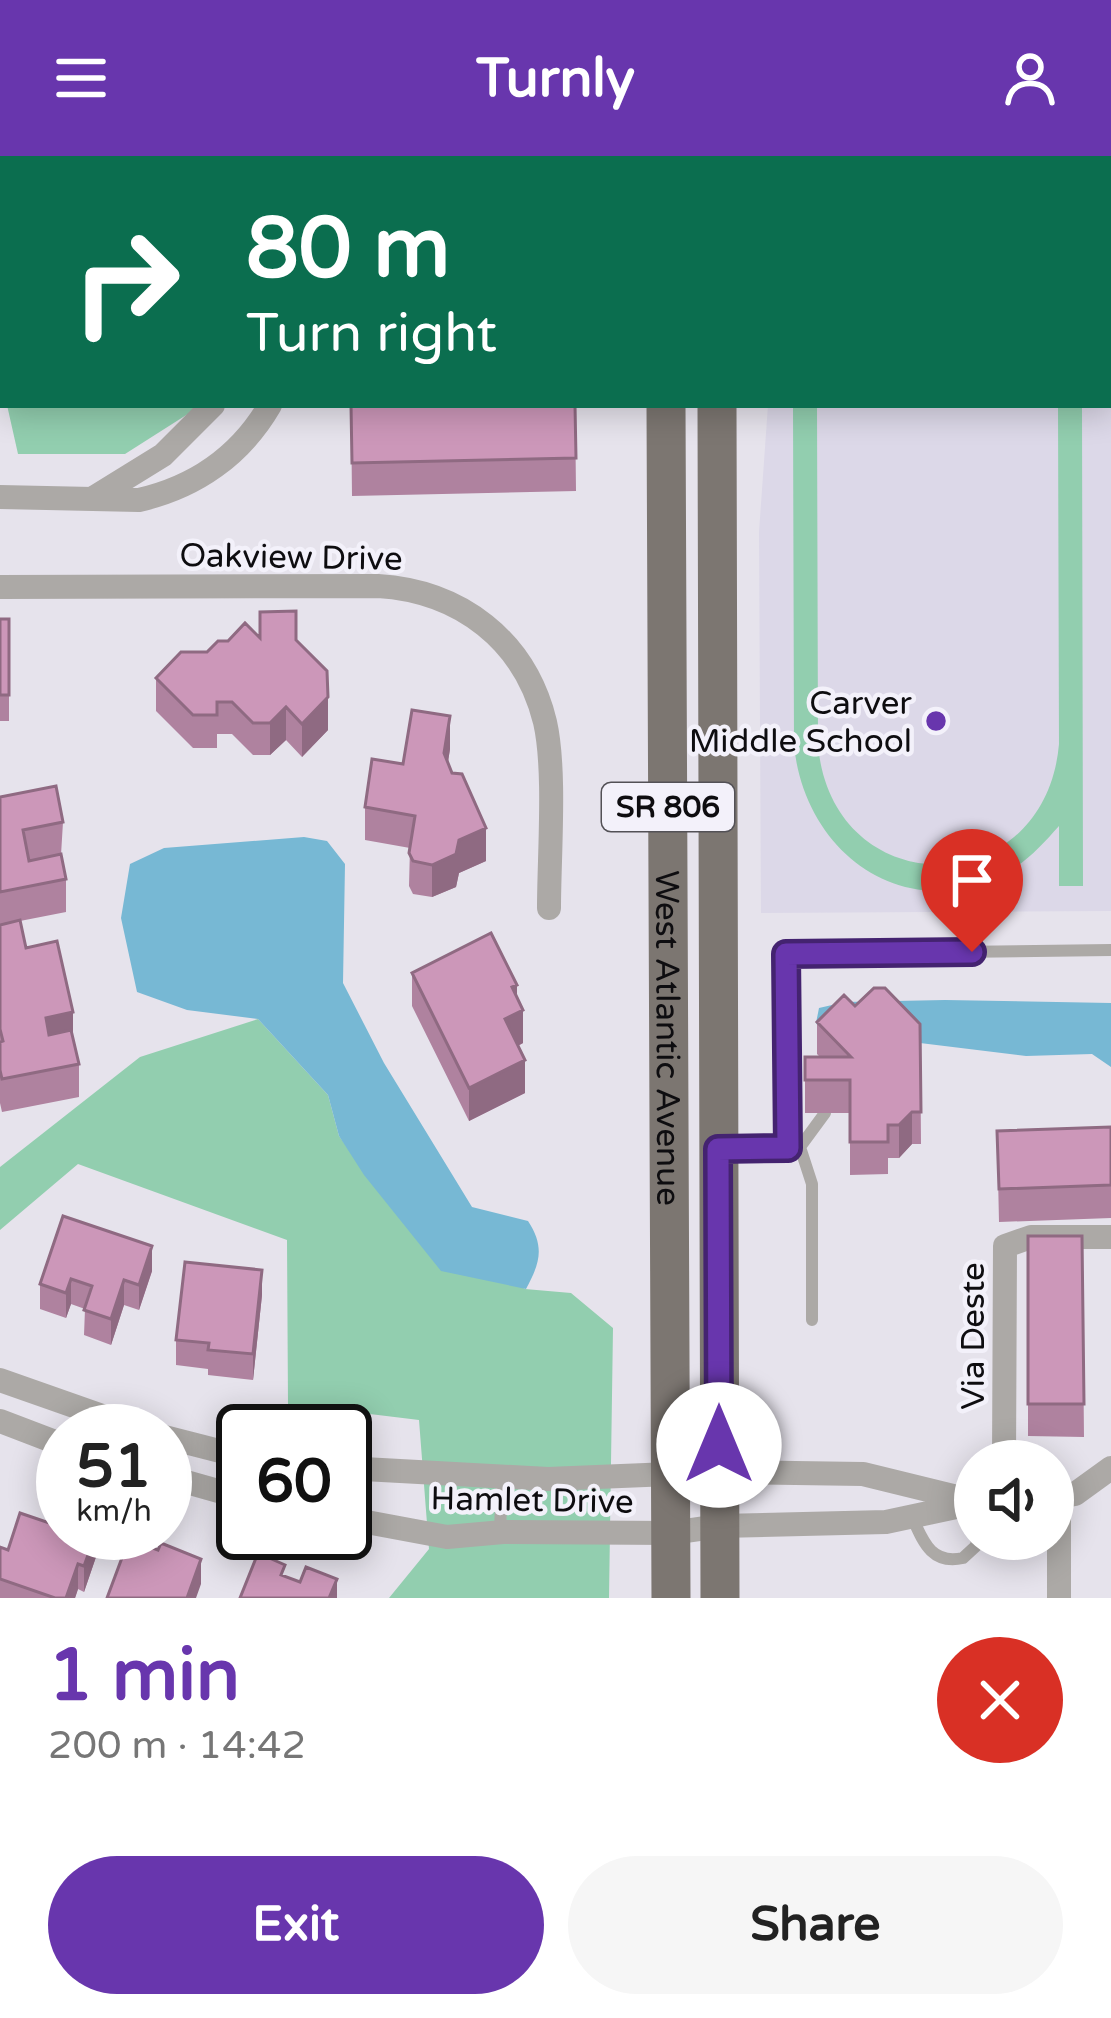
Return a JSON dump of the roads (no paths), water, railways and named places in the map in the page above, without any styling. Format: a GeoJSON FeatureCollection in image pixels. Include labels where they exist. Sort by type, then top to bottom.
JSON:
{"type":"FeatureCollection","features":[{"type":"Feature","properties":{"kind":"main road","name":"West Atlantic Avenue"},"geometry":{"type":"LineString","coordinates":[[666,408],[671,1598]]}},
{"type":"Feature","properties":{"kind":"main road","name":"West Atlantic Avenue"},"geometry":{"type":"LineString","coordinates":[[717,408],[720,1598]]}},
{"type":"Feature","properties":{"kind":"street"},"geometry":{"type":"LineString","coordinates":[[94,497],[163,455],[211,408]]}},
{"type":"Feature","properties":{"kind":"street"},"geometry":{"type":"LineString","coordinates":[[0,496],[139,500],[197,479],[230,455],[268,408]]}},
{"type":"Feature","properties":{"kind":"street","name":"Oakview Drive"},"geometry":{"type":"LineString","coordinates":[[0,587],[378,586],[435,596],[471,613],[501,638],[525,669],[545,724],[549,908]]}},
{"type":"Feature","properties":{"kind":"street","name":"Via Deste"},"geometry":{"type":"LineString","coordinates":[[1004,1440],[1005,1246],[1031,1237],[1111,1237]]}},
{"type":"Feature","properties":{"kind":"street"},"geometry":{"type":"LineString","coordinates":[[0,1380],[68,1404]]}},
{"type":"Feature","properties":{"kind":"street"},"geometry":{"type":"LineString","coordinates":[[0,1421],[36,1435]]}},
{"type":"Feature","properties":{"kind":"street"},"geometry":{"type":"LineString","coordinates":[[1074,1494],[1111,1468]]}},
{"type":"Feature","properties":{"kind":"street","name":"Hamlet Drive"},"geometry":{"type":"LineString","coordinates":[[372,1470],[502,1477],[671,1477],[719,1472]]}},
{"type":"Feature","properties":{"kind":"street"},"geometry":{"type":"LineString","coordinates":[[719,1472],[863,1474],[954,1498]]}},
{"type":"Feature","properties":{"kind":"street"},"geometry":{"type":"LineString","coordinates":[[720,1526],[886,1522],[954,1507]]}},
{"type":"Feature","properties":{"kind":"street","name":"Hamlet Drive"},"geometry":{"type":"LineString","coordinates":[[372,1523],[447,1537],[671,1534],[720,1526]]}},
{"type":"Feature","properties":{"kind":"street"},"geometry":{"type":"LineString","coordinates":[[1058,1560],[1059,1598]]}},
{"type":"Feature","properties":{"kind":"lane"},"geometry":{"type":"LineString","coordinates":[[812,1320],[812,1184],[794,1148],[786,954],[1111,950]]}},
{"type":"Feature","properties":{"kind":"lane"},"geometry":{"type":"LineString","coordinates":[[787,1059],[799,1069]]}},
{"type":"Feature","properties":{"kind":"lane"},"geometry":{"type":"LineString","coordinates":[[718,1149],[794,1148],[825,1113]]}},
{"type":"Feature","properties":{"kind":"lane"},"geometry":{"type":"LineString","coordinates":[[500,1533],[502,1477]]}},
{"type":"Feature","properties":{"kind":"lane"},"geometry":{"type":"LineString","coordinates":[[911,1516],[927,1548],[943,1559],[954,1558]]}},
{"type":"Feature","properties":{"kind":"water"},"geometry":{"type":"Polygon","coordinates":[[[304,837],[327,841],[345,864],[343,983],[384,1063],[472,1207],[528,1221],[533,1230],[539,1255],[526,1289],[441,1271],[364,1175],[339,1136],[328,1095],[258,1019],[187,1010],[137,992],[121,918],[130,864],[164,848],[304,837]]]}},
{"type":"Feature","properties":{"kind":"water"},"geometry":{"type":"Polygon","coordinates":[[[845,1002],[1111,1003],[1111,1067],[1092,1054],[1026,1056],[920,1043],[826,1039],[816,1023],[819,1008],[845,1002]]]}},
{"type":"Feature","properties":{"kind":"place","name":"Carver Middle School"},"geometry":{"type":"Point","coordinates":[936,721]}}]}
